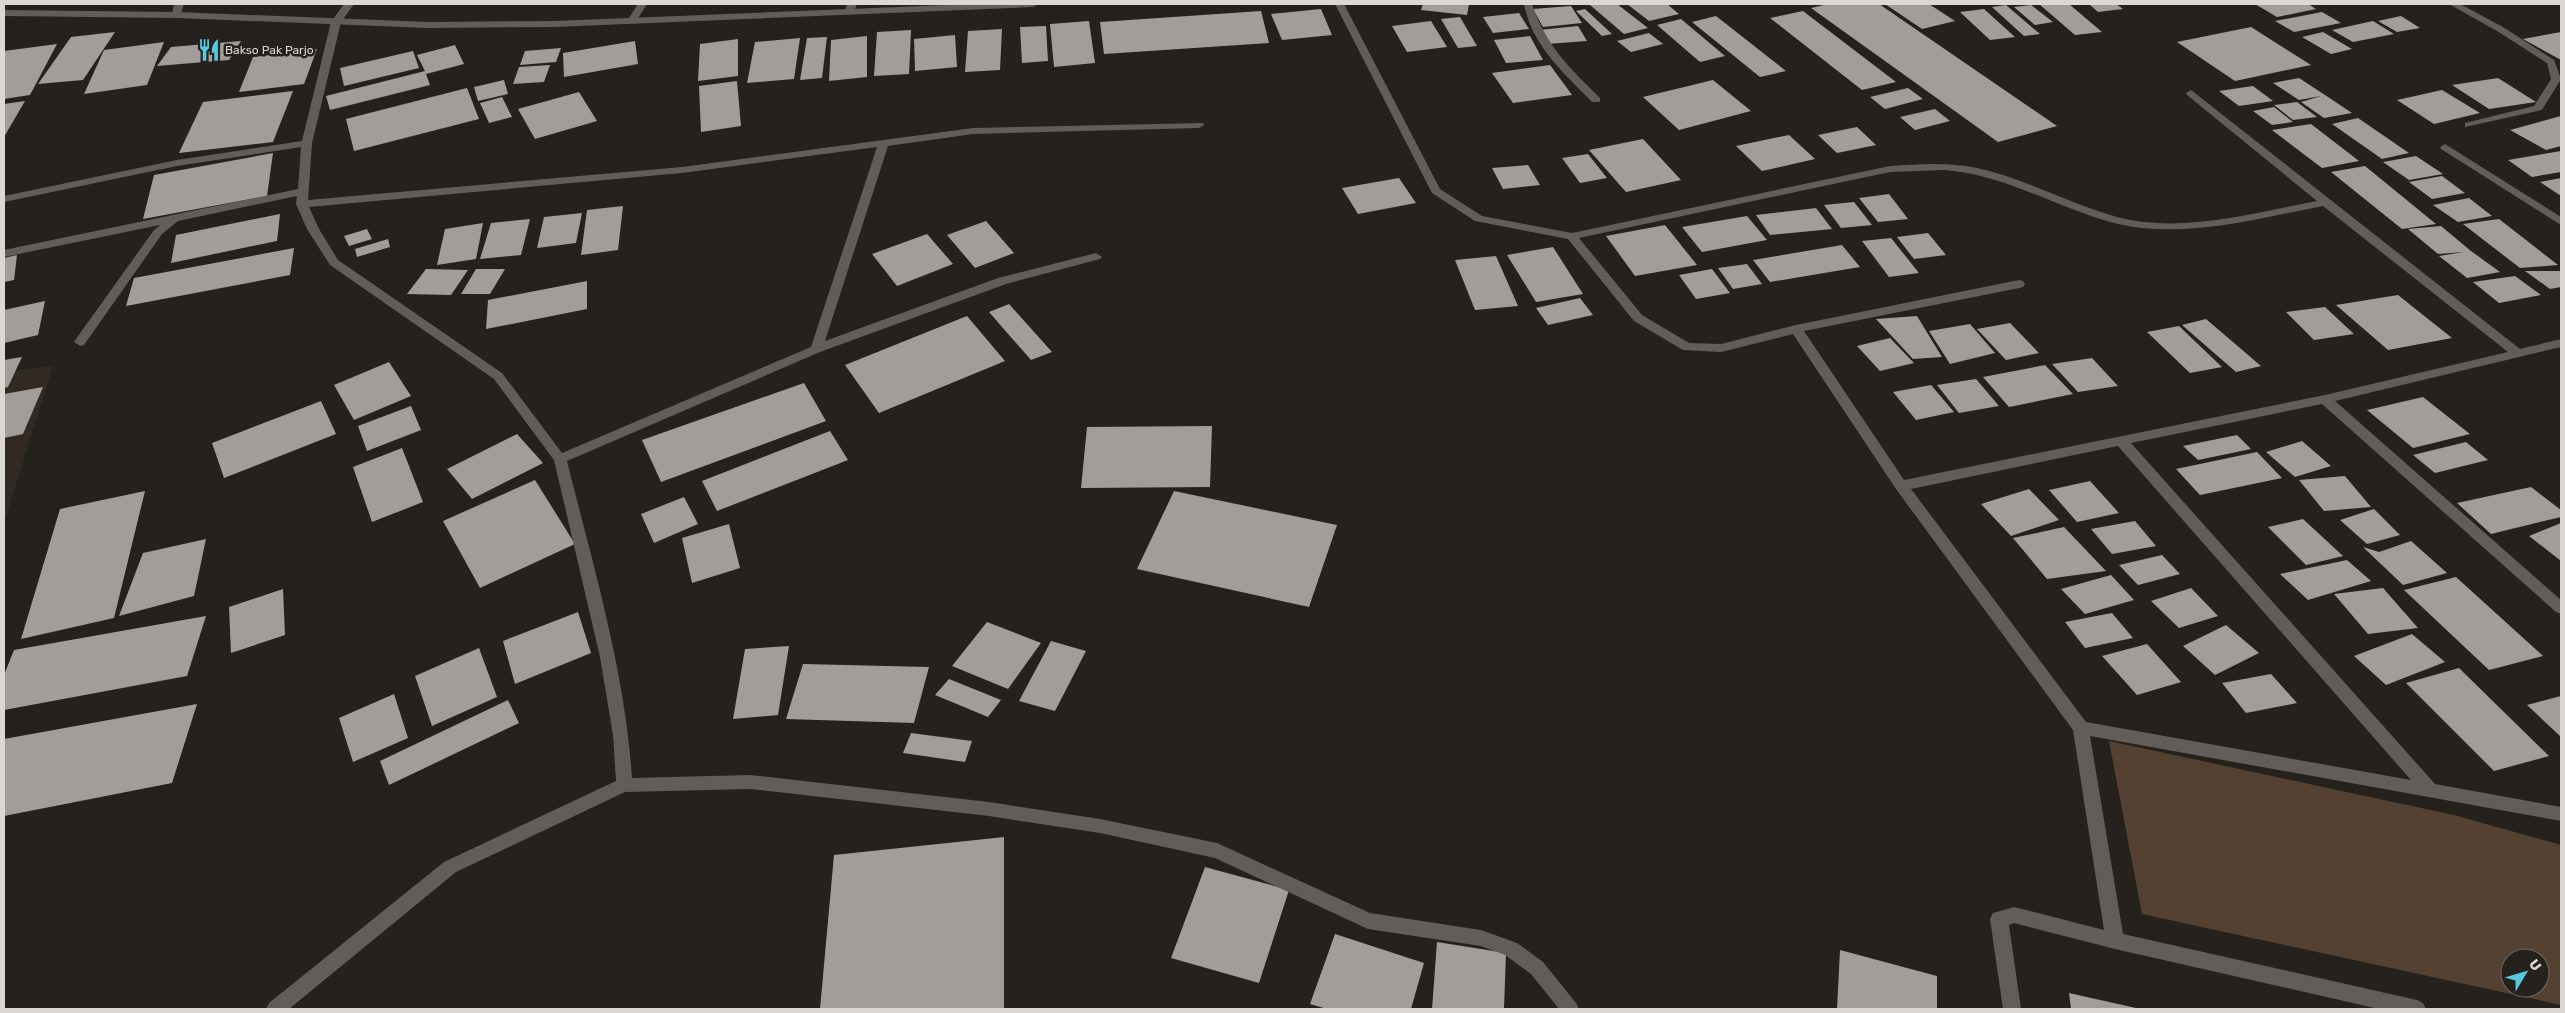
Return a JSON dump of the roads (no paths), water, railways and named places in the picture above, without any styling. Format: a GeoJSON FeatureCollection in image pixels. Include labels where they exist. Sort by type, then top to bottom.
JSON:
{"type":"FeatureCollection","features":[{"type":"Feature","properties":{"kind":"street"},"geometry":{"type":"LineString","coordinates":[[177,15],[179,4]]}},
{"type":"Feature","properties":{"kind":"street"},"geometry":{"type":"LineString","coordinates":[[349,4],[336,22],[307,143],[301,198],[314,229],[334,262],[498,376],[560,459],[608,657],[621,735],[624,785]]}},
{"type":"Feature","properties":{"kind":"street"},"geometry":{"type":"LineString","coordinates":[[632,21],[642,4]]}},
{"type":"Feature","properties":{"kind":"street"},"geometry":{"type":"LineString","coordinates":[[4,13],[177,15],[428,25],[632,21],[851,8],[1033,4]]}},
{"type":"Feature","properties":{"kind":"street"},"geometry":{"type":"LineString","coordinates":[[1339,4],[1436,191],[1479,219],[1572,236],[1890,169],[1923,166],[1957,167],[1977,171],[2116,220],[2160,227],[2225,222],[2328,202]]}},
{"type":"Feature","properties":{"kind":"street"},"geometry":{"type":"LineString","coordinates":[[1528,4],[1532,25],[1550,54],[1596,100]]}},
{"type":"Feature","properties":{"kind":"street"},"geometry":{"type":"LineString","coordinates":[[2453,4],[2500,29],[2551,62],[2556,79],[2538,108],[2469,125]]}},
{"type":"Feature","properties":{"kind":"street"},"geometry":{"type":"LineString","coordinates":[[2191,93],[2358,228],[2519,354]]}},
{"type":"Feature","properties":{"kind":"street"},"geometry":{"type":"LineString","coordinates":[[4,254],[176,218],[301,198],[682,170],[973,131],[1199,125]]}},
{"type":"Feature","properties":{"kind":"street"},"geometry":{"type":"LineString","coordinates":[[4,198],[177,163],[307,143]]}},
{"type":"Feature","properties":{"kind":"street"},"geometry":{"type":"LineString","coordinates":[[816,348],[883,144]]}},
{"type":"Feature","properties":{"kind":"street"},"geometry":{"type":"LineString","coordinates":[[2445,147],[2561,222]]}},
{"type":"Feature","properties":{"kind":"street"},"geometry":{"type":"LineString","coordinates":[[80,342],[158,232],[176,218]]}},
{"type":"Feature","properties":{"kind":"street"},"geometry":{"type":"LineString","coordinates":[[1572,236],[1638,318],[1686,347],[1721,348],[1796,329],[2019,284]]}},
{"type":"Feature","properties":{"kind":"street"},"geometry":{"type":"LineString","coordinates":[[560,459],[816,348],[1002,281],[1096,257]]}},
{"type":"Feature","properties":{"kind":"street"},"geometry":{"type":"LineString","coordinates":[[1796,329],[1901,486],[2080,728],[2115,941]]}},
{"type":"Feature","properties":{"kind":"street"},"geometry":{"type":"LineString","coordinates":[[1901,486],[2326,399],[2561,343]]}},
{"type":"Feature","properties":{"kind":"street"},"geometry":{"type":"LineString","coordinates":[[2326,399],[2561,608]]}},
{"type":"Feature","properties":{"kind":"street"},"geometry":{"type":"LineString","coordinates":[[2122,442],[2429,789]]}},
{"type":"Feature","properties":{"kind":"street"},"geometry":{"type":"LineString","coordinates":[[2080,728],[2561,814]]}},
{"type":"Feature","properties":{"kind":"street"},"geometry":{"type":"LineString","coordinates":[[275,1009],[450,867],[624,785],[750,782],[882,795],[1100,826],[1217,851],[1368,921],[1481,938],[1511,949],[1537,968],[1570,1009]]}},
{"type":"Feature","properties":{"kind":"street"},"geometry":{"type":"LineString","coordinates":[[2012,1009],[1999,919],[2014,915],[2115,941],[2417,1009]]}},
{"type":"Feature","properties":{"kind":"place","name":"Bakso Pak Parjo"},"geometry":{"type":"Point","coordinates":[209,50]}}]}
